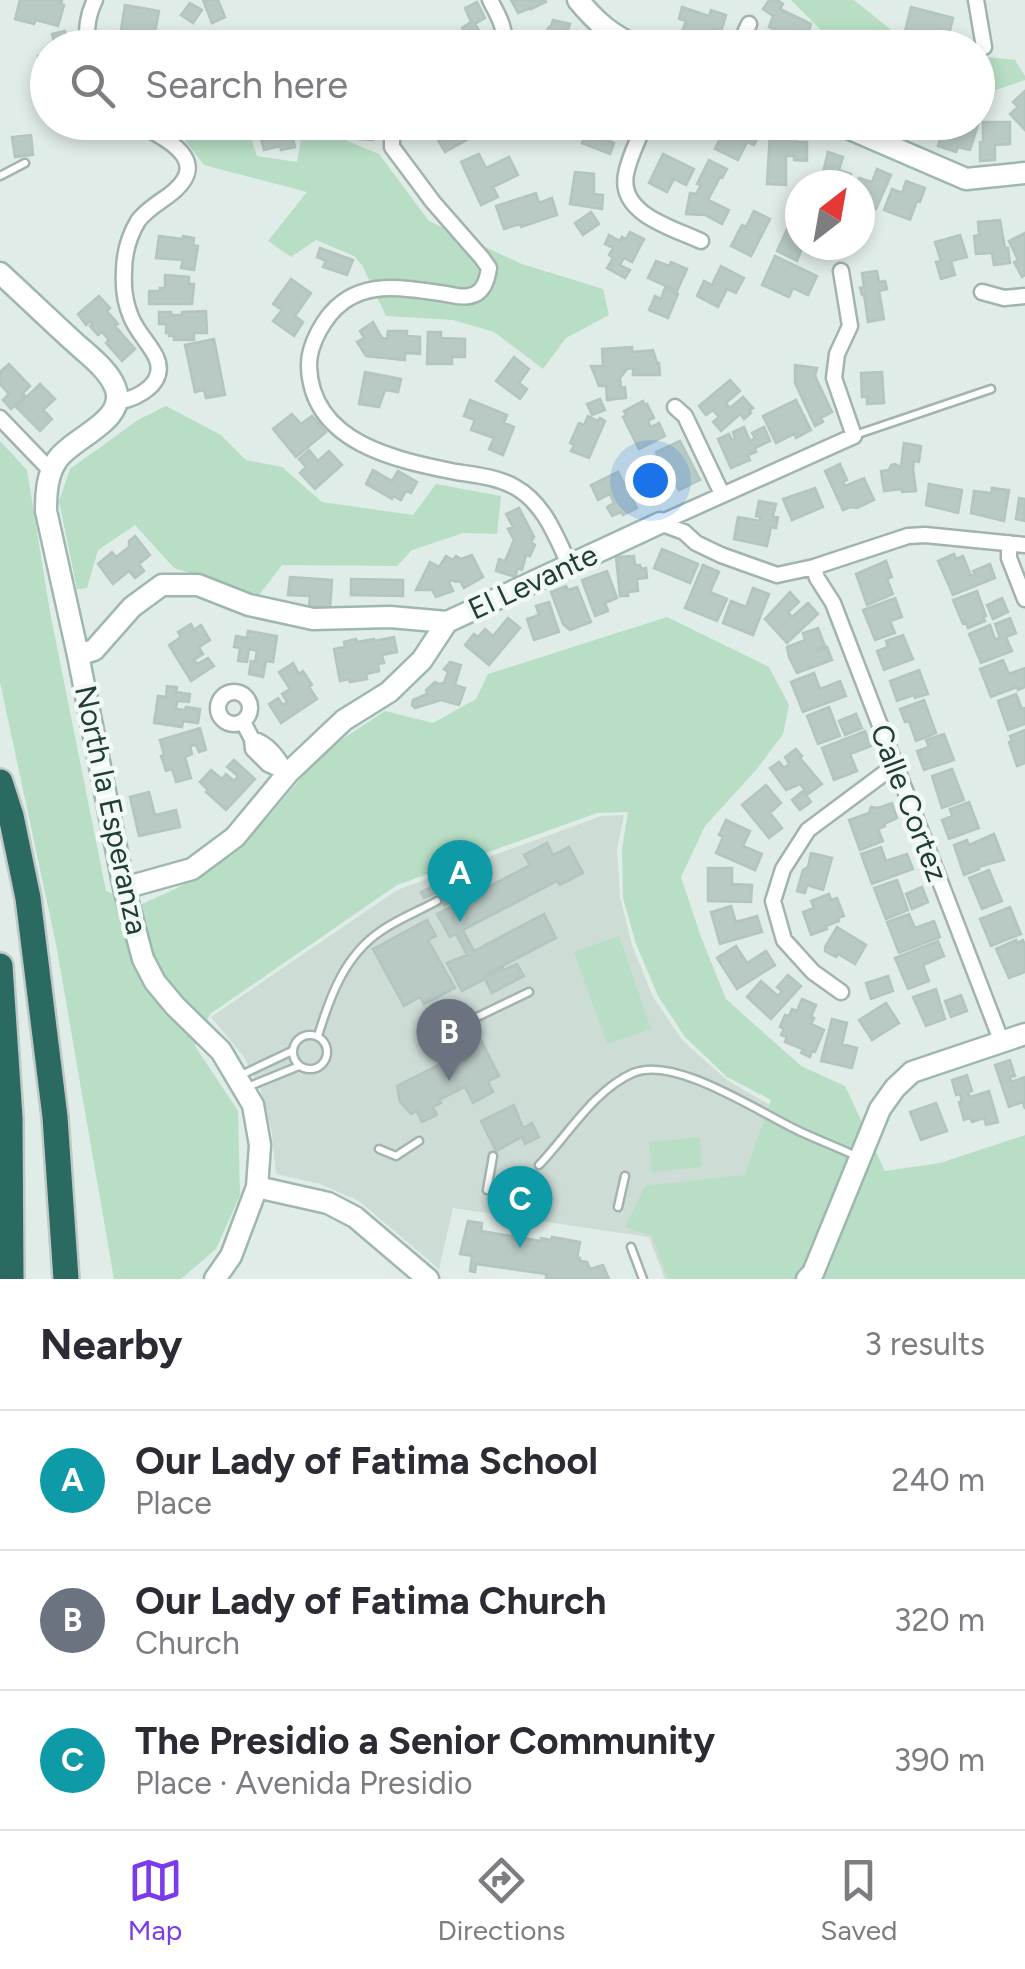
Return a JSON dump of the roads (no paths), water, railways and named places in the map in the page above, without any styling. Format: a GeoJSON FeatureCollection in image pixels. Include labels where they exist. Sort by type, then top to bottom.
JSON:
{"type":"FeatureCollection","features":[{"type":"Feature","properties":{"kind":"highway"},"geometry":{"type":"LineString","coordinates":[[0,782],[28,898],[55,1116],[66,1279]]}},
{"type":"Feature","properties":{"kind":"highway"},"geometry":{"type":"LineString","coordinates":[[0,966],[10,1118],[11,1279]]}},
{"type":"Feature","properties":{"kind":"street"},"geometry":{"type":"LineString","coordinates":[[86,30],[96,0]]}},
{"type":"Feature","properties":{"kind":"street"},"geometry":{"type":"LineString","coordinates":[[490,0],[504,30]]}},
{"type":"Feature","properties":{"kind":"street"},"geometry":{"type":"LineString","coordinates":[[578,0],[608,30]]}},
{"type":"Feature","properties":{"kind":"street"},"geometry":{"type":"LineString","coordinates":[[976,0],[981,30]]}},
{"type":"Feature","properties":{"kind":"street"},"geometry":{"type":"LineString","coordinates":[[746,30],[749,24]]}},
{"type":"Feature","properties":{"kind":"street"},"geometry":{"type":"LineString","coordinates":[[118,402],[145,393],[158,370],[157,358],[129,314],[123,285],[128,241],[140,217],[179,188],[186,177],[184,154],[168,140]]}},
{"type":"Feature","properties":{"kind":"street"},"geometry":{"type":"LineString","coordinates":[[392,140],[392,147],[432,202],[482,258],[488,268],[487,280],[481,290],[468,297],[384,288],[357,293],[340,304],[311,349],[311,391],[338,428],[365,447],[503,481],[520,490],[544,511],[570,566]]}},
{"type":"Feature","properties":{"kind":"street"},"geometry":{"type":"LineString","coordinates":[[639,140],[625,175],[626,196],[640,212],[701,241]]}},
{"type":"Feature","properties":{"kind":"street"},"geometry":{"type":"LineString","coordinates":[[876,140],[966,179],[1025,173]]}},
{"type":"Feature","properties":{"kind":"street"},"geometry":{"type":"LineString","coordinates":[[841,272],[850,326],[837,354],[834,378],[854,436]]}},
{"type":"Feature","properties":{"kind":"street"},"geometry":{"type":"LineString","coordinates":[[0,273],[110,377],[118,402],[100,425],[67,448],[51,471],[0,418]]}},
{"type":"Feature","properties":{"kind":"street"},"geometry":{"type":"LineString","coordinates":[[982,292],[1004,298],[1025,296]]}},
{"type":"Feature","properties":{"kind":"street"},"geometry":{"type":"LineString","coordinates":[[675,406],[686,416],[722,494]]}},
{"type":"Feature","properties":{"kind":"street","name":"El Levante"},"geometry":{"type":"LineString","coordinates":[[124,888],[192,869],[235,837],[288,774],[344,720],[389,692],[422,660],[447,622],[854,436]]}},
{"type":"Feature","properties":{"kind":"street","name":"North la Esperanza"},"geometry":{"type":"LineString","coordinates":[[51,471],[46,511],[124,888],[143,959],[155,982],[175,1006],[222,1051],[252,1105],[260,1145],[257,1188],[232,1256],[215,1279]]}},
{"type":"Feature","properties":{"kind":"street"},"geometry":{"type":"LineString","coordinates":[[660,523],[684,532],[696,543],[777,574],[814,567],[908,536],[1017,544],[1009,558],[1025,600]]}},
{"type":"Feature","properties":{"kind":"street","name":"Calle Cortez"},"geometry":{"type":"LineString","coordinates":[[814,567],[832,603],[1002,1040]]}},
{"type":"Feature","properties":{"kind":"street"},"geometry":{"type":"LineString","coordinates":[[78,654],[94,650],[132,607],[162,585],[198,585],[249,605],[312,619],[390,617],[447,622]]}},
{"type":"Feature","properties":{"kind":"street"},"geometry":{"type":"LineString","coordinates":[[415,620],[427,636],[430,649]]}},
{"type":"Feature","properties":{"kind":"street"},"geometry":{"type":"LineString","coordinates":[[243,722],[253,750],[268,764],[288,774]]}},
{"type":"Feature","properties":{"kind":"street"},"geometry":{"type":"LineString","coordinates":[[841,992],[813,972],[784,940],[773,900],[782,870],[808,830],[894,766]]}},
{"type":"Feature","properties":{"kind":"street"},"geometry":{"type":"LineString","coordinates":[[807,1279],[880,1110],[895,1088],[912,1072],[1025,1034]]}},
{"type":"Feature","properties":{"kind":"street"},"geometry":{"type":"LineString","coordinates":[[257,1188],[328,1203],[355,1217],[428,1279]]}},
{"type":"Feature","properties":{"kind":"lane"},"geometry":{"type":"LineString","coordinates":[[0,176],[25,163]]}},
{"type":"Feature","properties":{"kind":"lane"},"geometry":{"type":"LineString","coordinates":[[854,436],[992,389]]}},
{"type":"Feature","properties":{"kind":"lane"},"geometry":{"type":"LineString","coordinates":[[318,1036],[332,992],[357,953],[381,931],[437,901]]}},
{"type":"Feature","properties":{"kind":"lane"},"geometry":{"type":"LineString","coordinates":[[473,1019],[528,992]]}},
{"type":"Feature","properties":{"kind":"lane"},"geometry":{"type":"LineString","coordinates":[[240,1082],[300,1066],[311,1069],[322,1065],[327,1050],[318,1036],[306,1034],[296,1040],[292,1051],[300,1066]]}},
{"type":"Feature","properties":{"kind":"lane"},"geometry":{"type":"LineString","coordinates":[[240,1082],[292,1051]]}},
{"type":"Feature","properties":{"kind":"lane"},"geometry":{"type":"LineString","coordinates":[[539,1165],[604,1092],[646,1070],[677,1073],[715,1087],[862,1158]]}},
{"type":"Feature","properties":{"kind":"lane"},"geometry":{"type":"LineString","coordinates":[[380,1149],[396,1156],[419,1141]]}},
{"type":"Feature","properties":{"kind":"lane"},"geometry":{"type":"LineString","coordinates":[[486,1190],[493,1156]]}},
{"type":"Feature","properties":{"kind":"lane"},"geometry":{"type":"LineString","coordinates":[[618,1206],[625,1176]]}},
{"type":"Feature","properties":{"kind":"lane"},"geometry":{"type":"LineString","coordinates":[[631,1246],[643,1279]]}},
{"type":"Feature","properties":{"kind":"place","name":"Our Lady of Fatima School"},"geometry":{"type":"Point","coordinates":[460,922]}},
{"type":"Feature","properties":{"kind":"place","name":"Our Lady of Fatima Church"},"geometry":{"type":"Point","coordinates":[449,1081]}},
{"type":"Feature","properties":{"kind":"place","name":"The Presidio a Senior Community"},"geometry":{"type":"Point","coordinates":[520,1248]}}]}
